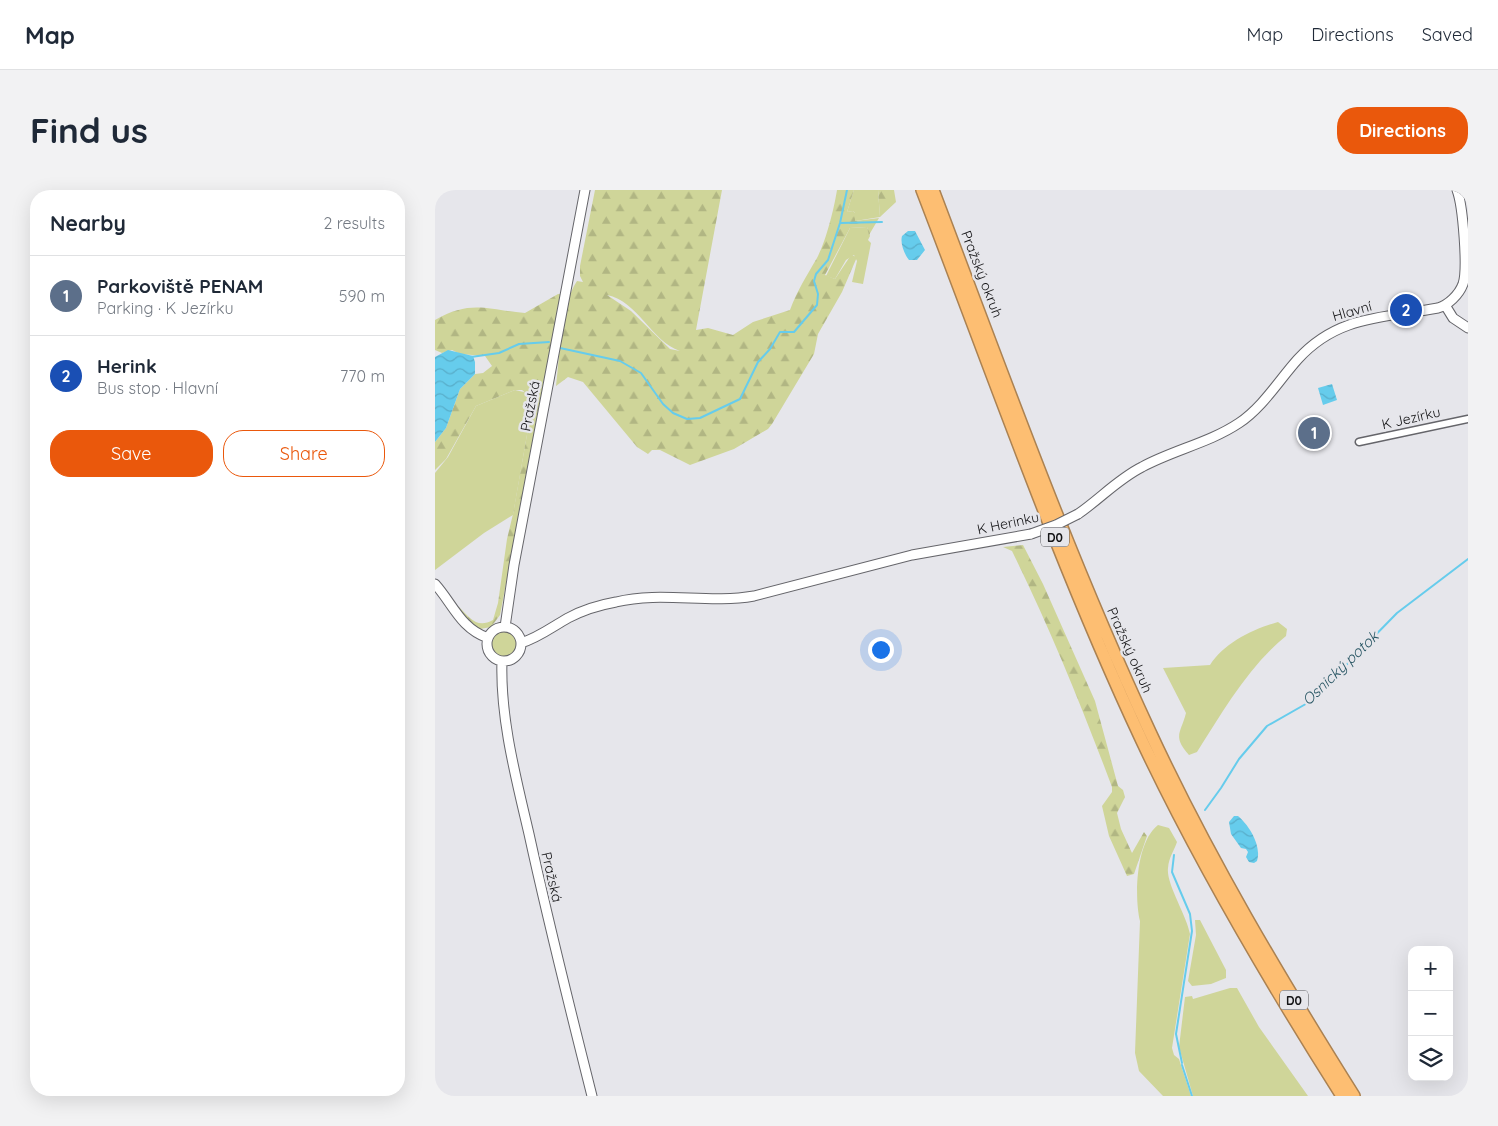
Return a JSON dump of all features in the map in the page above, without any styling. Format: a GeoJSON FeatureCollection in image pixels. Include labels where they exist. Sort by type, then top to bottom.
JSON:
{"type":"FeatureCollection","features":[{"type":"Feature","properties":{"kind":"highway","name":"Pražský okruh"},"geometry":{"type":"LineString","coordinates":[[922,190],[1070,574],[1123,698],[1285,1006],[1342,1096]]}},
{"type":"Feature","properties":{"kind":"highway","name":"Pražský okruh"},"geometry":{"type":"LineString","coordinates":[[933,190],[1080,571],[1168,781]]}},
{"type":"Feature","properties":{"kind":"highway","name":"Pražský okruh"},"geometry":{"type":"LineString","coordinates":[[1199,843],[1355,1096]]}},
{"type":"Feature","properties":{"kind":"street","name":"Pražská"},"geometry":{"type":"LineString","coordinates":[[505,627],[514,565],[585,190]]}},
{"type":"Feature","properties":{"kind":"street"},"geometry":{"type":"LineString","coordinates":[[1457,190],[1461,202],[1466,283],[1445,306],[1453,318],[1468,328]]}},
{"type":"Feature","properties":{"kind":"street","name":"Hlavní"},"geometry":{"type":"LineString","coordinates":[[1241,422],[1253,413],[1308,349],[1330,332],[1360,321],[1445,306]]}},
{"type":"Feature","properties":{"kind":"street","name":"K Jezírku"},"geometry":{"type":"LineString","coordinates":[[1359,442],[1468,419]]}},
{"type":"Feature","properties":{"kind":"street","name":"K Herinku"},"geometry":{"type":"LineString","coordinates":[[521,643],[588,609],[628,599],[756,596],[912,555],[1031,534],[1056,525],[1078,514],[1135,470],[1215,436],[1241,422]]}},
{"type":"Feature","properties":{"kind":"street"},"geometry":{"type":"LineString","coordinates":[[435,584],[463,623],[476,633],[488,638]]}},
{"type":"Feature","properties":{"kind":"street"},"geometry":{"type":"LineString","coordinates":[[505,627],[516,632],[521,643],[515,656],[502,661],[494,658],[489,652],[488,638],[493,630],[505,627]]}},
{"type":"Feature","properties":{"kind":"street","name":"Pražská"},"geometry":{"type":"LineString","coordinates":[[502,661],[505,712],[518,787],[549,924],[592,1096]]}},
{"type":"Feature","properties":{"kind":"green space"},"geometry":{"type":"Polygon","coordinates":[[[595,190],[722,190],[696,330],[708,328],[733,335],[753,322],[790,310],[823,243],[832,215],[837,190],[854,190],[847,212],[853,211],[855,213],[855,221],[879,218],[869,235],[867,227],[850,228],[825,275],[835,279],[851,255],[857,257],[842,292],[818,334],[814,354],[772,424],[768,429],[734,449],[690,465],[660,450],[652,450],[648,454],[637,447],[583,382],[568,377],[556,386],[567,304],[571,291],[577,281],[583,282],[580,276],[580,266],[595,190]],[[607,295],[631,311],[670,349],[680,351],[661,339],[636,313],[618,299],[607,295]]]}},
{"type":"Feature","properties":{"kind":"green space"},"geometry":{"type":"Polygon","coordinates":[[[854,190],[878,190],[880,217],[855,221],[855,213],[853,211],[847,212],[854,190]]]}},
{"type":"Feature","properties":{"kind":"green space"},"geometry":{"type":"Polygon","coordinates":[[[878,190],[894,190],[896,202],[880,217],[878,190]]]}},
{"type":"Feature","properties":{"kind":"green space"},"geometry":{"type":"Polygon","coordinates":[[[867,227],[870,236],[868,240],[871,243],[863,284],[852,282],[857,261],[854,255],[846,260],[835,279],[826,276],[850,228],[867,227]]]}},
{"type":"Feature","properties":{"kind":"green space"},"geometry":{"type":"Polygon","coordinates":[[[561,294],[500,615],[491,627],[480,629],[465,620],[459,611],[459,607],[478,623],[493,620],[498,603],[507,539],[513,514],[532,398],[522,390],[515,390],[476,406],[446,459],[435,470],[435,442],[446,428],[460,389],[475,374],[483,373],[492,366],[485,356],[460,354],[452,350],[442,353],[435,350],[435,320],[459,310],[470,308],[490,308],[525,313],[561,294]]]}},
{"type":"Feature","properties":{"kind":"green space"},"geometry":{"type":"Polygon","coordinates":[[[515,390],[528,393],[532,406],[513,515],[484,533],[435,570],[435,473],[448,457],[476,406],[515,390]]]}},
{"type":"Feature","properties":{"kind":"green space"},"geometry":{"type":"Polygon","coordinates":[[[1023,545],[1043,584],[1095,701],[1118,786],[1123,790],[1125,797],[1117,813],[1121,829],[1132,853],[1144,832],[1147,836],[1134,874],[1127,876],[1109,836],[1102,806],[1112,792],[1112,787],[1077,697],[1012,551],[1003,547],[1023,545]]]}},
{"type":"Feature","properties":{"kind":"green space"},"geometry":{"type":"Polygon","coordinates":[[[1278,622],[1287,629],[1286,636],[1248,675],[1197,752],[1189,755],[1179,739],[1186,713],[1163,668],[1210,665],[1223,650],[1240,638],[1278,622]]]}},
{"type":"Feature","properties":{"kind":"green space"},"geometry":{"type":"Polygon","coordinates":[[[504,631],[513,635],[517,644],[513,653],[504,657],[495,653],[491,644],[495,635],[504,631]]]}},
{"type":"Feature","properties":{"kind":"green space"},"geometry":{"type":"Polygon","coordinates":[[[1158,825],[1169,828],[1177,842],[1169,861],[1168,875],[1190,934],[1172,1048],[1174,1055],[1179,1059],[1191,1096],[1163,1096],[1139,1071],[1135,1053],[1140,921],[1137,884],[1141,856],[1145,844],[1158,825]]]}},
{"type":"Feature","properties":{"kind":"green space"},"geometry":{"type":"Polygon","coordinates":[[[1195,920],[1200,920],[1226,970],[1226,978],[1211,984],[1192,986],[1188,981],[1196,935],[1195,920]]]}},
{"type":"Feature","properties":{"kind":"green space"},"geometry":{"type":"Polygon","coordinates":[[[1230,988],[1237,988],[1259,1027],[1308,1096],[1193,1096],[1179,1047],[1185,997],[1192,996],[1193,999],[1230,988]]]}},
{"type":"Feature","properties":{"kind":"water"},"geometry":{"type":"Polygon","coordinates":[[[908,231],[915,231],[925,250],[917,260],[909,260],[903,248],[902,236],[908,231]]]}},
{"type":"Feature","properties":{"kind":"water"},"geometry":{"type":"Polygon","coordinates":[[[448,350],[473,356],[475,374],[460,389],[446,428],[435,442],[435,357],[448,350]]]}},
{"type":"Feature","properties":{"kind":"water"},"geometry":{"type":"Polygon","coordinates":[[[1332,384],[1337,400],[1323,405],[1318,388],[1332,384]]]}},
{"type":"Feature","properties":{"kind":"water"},"geometry":{"type":"Polygon","coordinates":[[[1234,816],[1238,816],[1242,820],[1254,836],[1258,855],[1257,861],[1254,863],[1249,862],[1246,857],[1248,852],[1246,849],[1241,848],[1231,834],[1229,822],[1234,816]]]}},
{"type":"Feature","properties":{"kind":"waterway"},"geometry":{"type":"LineString","coordinates":[[560,348],[620,361],[641,373],[663,404],[673,413],[687,419],[700,418],[740,399],[758,362],[770,349],[780,332],[794,332],[817,305],[818,294],[814,281],[816,274],[828,260],[840,223],[847,190]]}},
{"type":"Feature","properties":{"kind":"waterway"},"geometry":{"type":"LineString","coordinates":[[840,223],[882,222]]}},
{"type":"Feature","properties":{"kind":"waterway"},"geometry":{"type":"LineString","coordinates":[[471,357],[499,353],[519,344],[549,342]]}},
{"type":"Feature","properties":{"kind":"waterway","name":"Osnický potok"},"geometry":{"type":"LineString","coordinates":[[1205,810],[1239,759],[1267,726],[1311,701],[1397,613],[1468,559]]}},
{"type":"Feature","properties":{"kind":"waterway","name":"Osnický potok"},"geometry":{"type":"LineString","coordinates":[[1174,855],[1172,872],[1190,914],[1192,931],[1176,1034],[1182,1063]]}},
{"type":"Feature","properties":{"kind":"waterway","name":"Osnický potok"},"geometry":{"type":"LineString","coordinates":[[1182,1065],[1192,1096]]}},
{"type":"Feature","properties":{"kind":"place","name":"Herink"},"geometry":{"type":"Point","coordinates":[1406,310]}},
{"type":"Feature","properties":{"kind":"place","name":"Parkoviště PENAM"},"geometry":{"type":"Point","coordinates":[1314,433]}}]}
